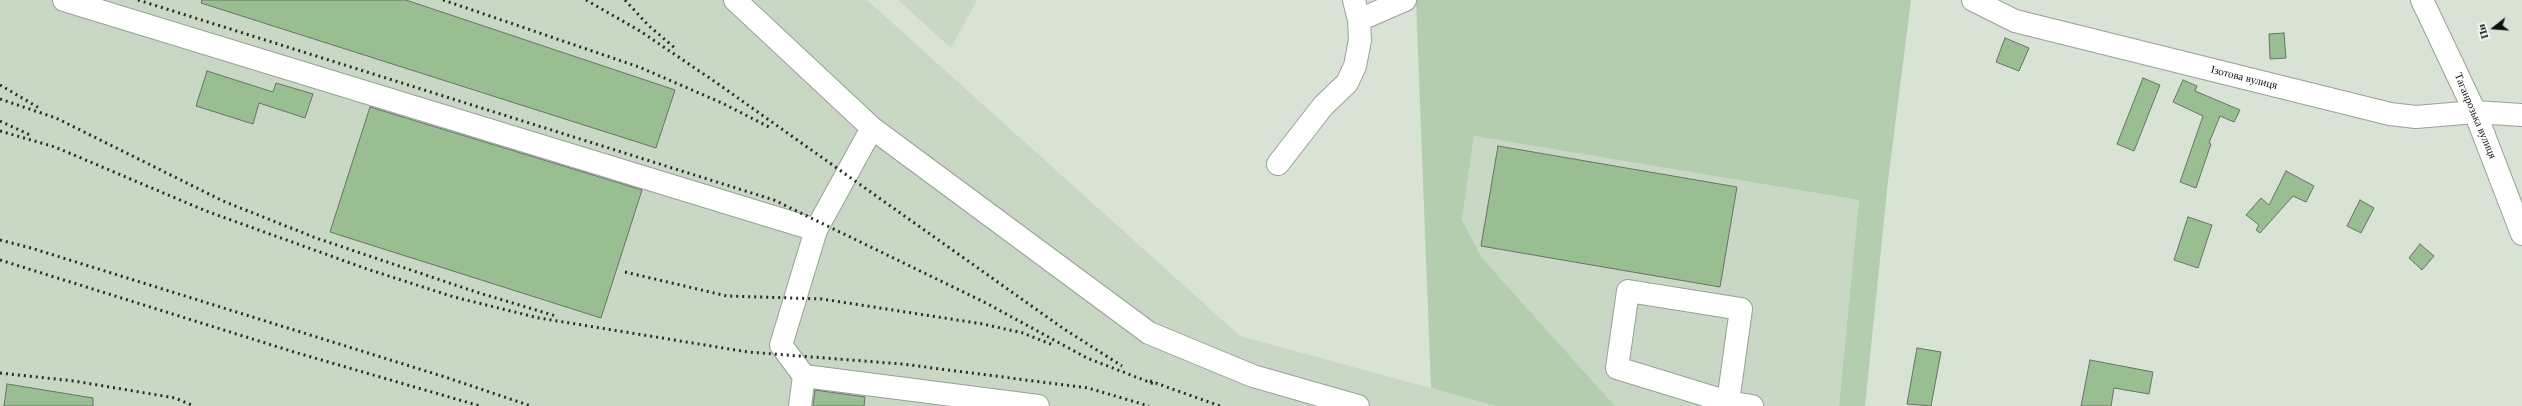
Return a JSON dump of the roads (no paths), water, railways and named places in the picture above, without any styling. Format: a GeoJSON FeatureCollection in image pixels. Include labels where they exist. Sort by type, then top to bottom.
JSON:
{"type":"FeatureCollection","features":[{"type":"Feature","properties":{"kind":"street"},"geometry":{"type":"LineString","coordinates":[[64,0],[816,230]]}},
{"type":"Feature","properties":{"kind":"street"},"geometry":{"type":"LineString","coordinates":[[735,0],[872,128],[1149,333],[1252,376],[1358,406]]}},
{"type":"Feature","properties":{"kind":"street"},"geometry":{"type":"LineString","coordinates":[[1278,164],[1323,106],[1347,83],[1355,66],[1360,40],[1357,10],[1405,0]]}},
{"type":"Feature","properties":{"kind":"street","name":"Ізотова вулиця"},"geometry":{"type":"LineString","coordinates":[[1973,0],[2015,21],[2390,114],[2416,117],[2475,112],[2522,115]]}},
{"type":"Feature","properties":{"kind":"street","name":"Таганрозька вулиця"},"geometry":{"type":"LineString","coordinates":[[2422,0],[2475,112],[2522,234]]}},
{"type":"Feature","properties":{"kind":"street"},"geometry":{"type":"LineString","coordinates":[[800,406],[804,376],[781,345],[816,230],[872,128]]}},
{"type":"Feature","properties":{"kind":"street"},"geometry":{"type":"LineString","coordinates":[[1728,402],[1741,309],[1628,291],[1617,368],[1728,402],[1752,406]]}},
{"type":"Feature","properties":{"kind":"street"},"geometry":{"type":"LineString","coordinates":[[804,376],[1038,406]]}},
{"type":"Feature","properties":{"kind":"railway"},"geometry":{"type":"LineString","coordinates":[[138,0],[774,200],[986,303],[1087,358],[1154,384]]}},
{"type":"Feature","properties":{"kind":"railway"},"geometry":{"type":"LineString","coordinates":[[443,0],[639,67],[722,103],[771,128]]}},
{"type":"Feature","properties":{"kind":"railway"},"geometry":{"type":"LineString","coordinates":[[586,0],[640,31],[714,81],[1064,329],[1122,366]]}},
{"type":"Feature","properties":{"kind":"railway"},"geometry":{"type":"LineString","coordinates":[[625,0],[648,25],[676,49]]}},
{"type":"Feature","properties":{"kind":"railway"},"geometry":{"type":"LineString","coordinates":[[0,85],[41,109]]}},
{"type":"Feature","properties":{"kind":"railway"},"geometry":{"type":"LineString","coordinates":[[0,99],[56,118],[223,201],[316,238],[476,292],[556,316]]}},
{"type":"Feature","properties":{"kind":"railway"},"geometry":{"type":"LineString","coordinates":[[0,121],[30,135]]}},
{"type":"Feature","properties":{"kind":"railway"},"geometry":{"type":"LineString","coordinates":[[0,131],[55,147],[206,211],[367,269],[454,297],[539,318],[748,352],[902,364],[1088,388],[1149,406]]}},
{"type":"Feature","properties":{"kind":"railway"},"geometry":{"type":"LineString","coordinates":[[0,240],[31,248],[445,377],[531,406]]}},
{"type":"Feature","properties":{"kind":"railway"},"geometry":{"type":"LineString","coordinates":[[0,260],[294,352],[480,406]]}},
{"type":"Feature","properties":{"kind":"railway"},"geometry":{"type":"LineString","coordinates":[[625,272],[727,296],[822,299],[983,324],[1023,333],[1053,345]]}},
{"type":"Feature","properties":{"kind":"railway"},"geometry":{"type":"LineString","coordinates":[[0,373],[74,381],[175,398],[194,406]]}},
{"type":"Feature","properties":{"kind":"railway"},"geometry":{"type":"LineString","coordinates":[[1150,381],[1220,406]]}}]}
